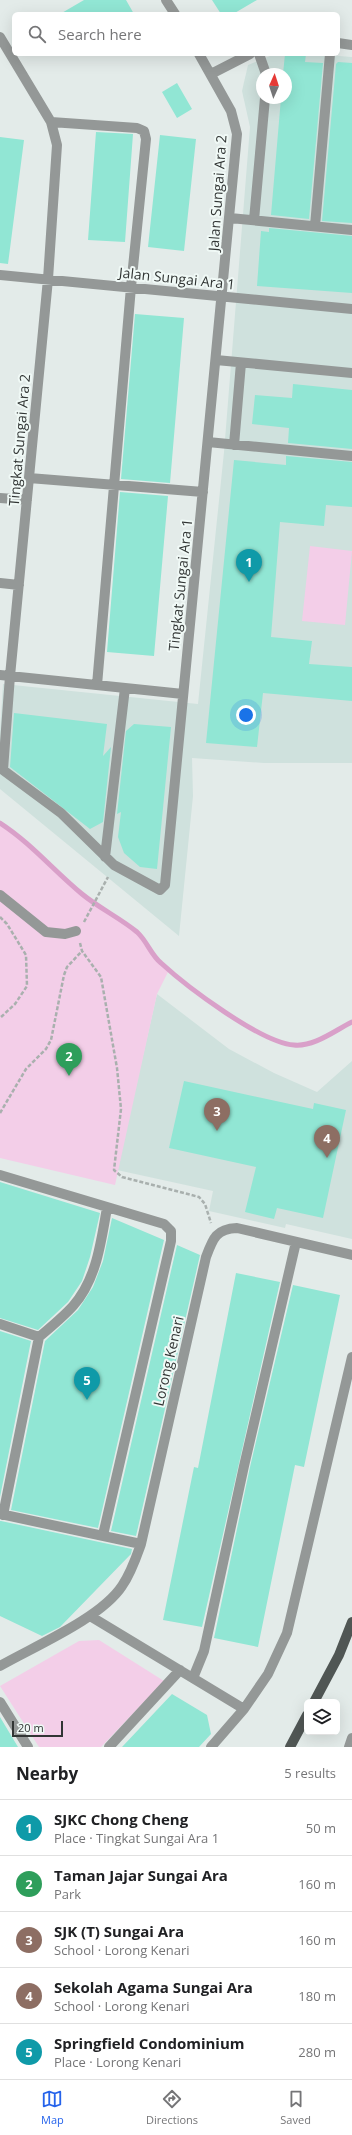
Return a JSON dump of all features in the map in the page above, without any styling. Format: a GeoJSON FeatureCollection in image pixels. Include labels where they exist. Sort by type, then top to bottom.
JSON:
{"type":"FeatureCollection","features":[{"type":"Feature","properties":{"kind":"main road"},"geometry":{"type":"LineString","coordinates":[[316,1699],[339,1655],[352,1622]]}},
{"type":"Feature","properties":{"kind":"main road"},"geometry":{"type":"LineString","coordinates":[[290,1747],[304,1721]]}},
{"type":"Feature","properties":{"kind":"street"},"geometry":{"type":"LineString","coordinates":[[166,0],[174,12]]}},
{"type":"Feature","properties":{"kind":"street","name":"Tingkat Sungai Ara 2"},"geometry":{"type":"LineString","coordinates":[[0,37],[51,122],[57,145],[48,279],[19,585],[5,675],[4,770],[61,813],[105,857]]}},
{"type":"Feature","properties":{"kind":"street"},"geometry":{"type":"LineString","coordinates":[[340,43],[352,45]]}},
{"type":"Feature","properties":{"kind":"street","name":"Jalan Sungai Ara 2"},"geometry":{"type":"LineString","coordinates":[[200,56],[232,111],[237,134],[222,296]]}},
{"type":"Feature","properties":{"kind":"street"},"geometry":{"type":"LineString","coordinates":[[211,74],[246,56]]}},
{"type":"Feature","properties":{"kind":"street"},"geometry":{"type":"LineString","coordinates":[[260,56],[264,68]]}},
{"type":"Feature","properties":{"kind":"street"},"geometry":{"type":"LineString","coordinates":[[314,226],[330,56]]}},
{"type":"Feature","properties":{"kind":"street"},"geometry":{"type":"LineString","coordinates":[[254,220],[264,104]]}},
{"type":"Feature","properties":{"kind":"street"},"geometry":{"type":"LineString","coordinates":[[51,122],[137,128],[144,131],[146,138],[113,485],[97,685]]}},
{"type":"Feature","properties":{"kind":"street"},"geometry":{"type":"LineString","coordinates":[[230,218],[352,230]]}},
{"type":"Feature","properties":{"kind":"street","name":"Jalan Sungai Ara 1"},"geometry":{"type":"LineString","coordinates":[[0,275],[352,309]]}},
{"type":"Feature","properties":{"kind":"street","name":"Tingkat Sungai Ara 1"},"geometry":{"type":"LineString","coordinates":[[105,857],[114,865],[151,886],[162,890],[165,885],[222,296]]}},
{"type":"Feature","properties":{"kind":"street"},"geometry":{"type":"LineString","coordinates":[[216,360],[352,373]]}},
{"type":"Feature","properties":{"kind":"street"},"geometry":{"type":"LineString","coordinates":[[234,445],[241,362]]}},
{"type":"Feature","properties":{"kind":"street"},"geometry":{"type":"LineString","coordinates":[[208,442],[352,456]]}},
{"type":"Feature","properties":{"kind":"street"},"geometry":{"type":"LineString","coordinates":[[29,478],[203,492]]}},
{"type":"Feature","properties":{"kind":"street"},"geometry":{"type":"LineString","coordinates":[[0,498],[27,500]]}},
{"type":"Feature","properties":{"kind":"street"},"geometry":{"type":"LineString","coordinates":[[0,583],[19,585]]}},
{"type":"Feature","properties":{"kind":"street"},"geometry":{"type":"LineString","coordinates":[[5,675],[183,694]]}},
{"type":"Feature","properties":{"kind":"street"},"geometry":{"type":"LineString","coordinates":[[105,857],[125,688]]}},
{"type":"Feature","properties":{"kind":"street"},"geometry":{"type":"LineString","coordinates":[[0,895],[46,932],[66,934],[76,931]]}},
{"type":"Feature","properties":{"kind":"street"},"geometry":{"type":"LineString","coordinates":[[0,1175],[164,1224],[171,1231],[169,1248],[103,1535]]}},
{"type":"Feature","properties":{"kind":"street"},"geometry":{"type":"LineString","coordinates":[[107,1208],[95,1267],[86,1286],[74,1305],[39,1337],[2,1514],[140,1544]]}},
{"type":"Feature","properties":{"kind":"street"},"geometry":{"type":"LineString","coordinates":[[217,1234],[226,1229],[237,1228],[352,1255]]}},
{"type":"Feature","properties":{"kind":"street","name":"Lorong Kenari"},"geometry":{"type":"LineString","coordinates":[[0,1666],[90,1616],[109,1601],[122,1586],[133,1568],[140,1544],[206,1257],[217,1234]]}},
{"type":"Feature","properties":{"kind":"street"},"geometry":{"type":"LineString","coordinates":[[193,1678],[204,1651],[244,1466],[296,1242]]}},
{"type":"Feature","properties":{"kind":"street"},"geometry":{"type":"LineString","coordinates":[[0,1324],[39,1337]]}},
{"type":"Feature","properties":{"kind":"street"},"geometry":{"type":"LineString","coordinates":[[211,1747],[244,1709],[268,1674],[287,1633],[352,1357]]}},
{"type":"Feature","properties":{"kind":"street"},"geometry":{"type":"LineString","coordinates":[[90,1616],[244,1709]]}},
{"type":"Feature","properties":{"kind":"street"},"geometry":{"type":"LineString","coordinates":[[109,1747],[180,1670]]}},
{"type":"Feature","properties":{"kind":"street"},"geometry":{"type":"LineString","coordinates":[[0,1702],[28,1747]]}},
{"type":"Feature","properties":{"kind":"street"},"geometry":{"type":"LineString","coordinates":[[349,1747],[352,1738]]}},
{"type":"Feature","properties":{"kind":"path"},"geometry":{"type":"LineString","coordinates":[[88,918],[104,886]]}},
{"type":"Feature","properties":{"kind":"path"},"geometry":{"type":"LineString","coordinates":[[0,917],[7,924],[26,955],[27,986],[15,1004],[0,1018]]}},
{"type":"Feature","properties":{"kind":"path"},"geometry":{"type":"LineString","coordinates":[[76,931],[82,951],[101,977],[118,1068],[121,1109],[114,1170],[122,1177],[199,1197],[205,1204],[207,1214],[217,1234]]}},
{"type":"Feature","properties":{"kind":"path"},"geometry":{"type":"LineString","coordinates":[[0,1113],[26,1069],[46,1049],[51,1040],[64,975],[67,967],[82,951]]}},
{"type":"Feature","properties":{"kind":"shaded area"},"geometry":{"type":"Polygon","coordinates":[[[270,56],[352,57],[352,763],[264,763],[192,758],[193,796],[179,936],[0,789],[0,732],[3,684],[198,704],[224,452],[250,127],[242,91],[248,65],[270,56]]]}},
{"type":"Feature","properties":{"kind":"shaded area"},"geometry":{"type":"Polygon","coordinates":[[[310,546],[352,551],[345,625],[302,621],[310,546]]]}},
{"type":"Feature","properties":{"kind":"shaded area"},"geometry":{"type":"Polygon","coordinates":[[[0,823],[18,835],[83,894],[138,933],[159,962],[169,970],[157,994],[115,1185],[0,1158],[0,823]]]}},
{"type":"Feature","properties":{"kind":"shaded area"},"geometry":{"type":"Polygon","coordinates":[[[157,994],[229,1049],[274,1073],[317,1092],[352,1061],[352,1239],[286,1224],[285,1228],[209,1211],[213,1191],[117,1170],[157,994]]]}},
{"type":"Feature","properties":{"kind":"shaded area"},"geometry":{"type":"Polygon","coordinates":[[[99,1640],[164,1681],[101,1747],[39,1747],[0,1686],[79,1641],[99,1640]]]}},
{"type":"Feature","properties":{"kind":"building"},"geometry":{"type":"Polygon","coordinates":[[[84,0],[126,0],[133,12],[63,12],[84,0]]]}},
{"type":"Feature","properties":{"kind":"building"},"geometry":{"type":"Polygon","coordinates":[[[212,0],[257,0],[236,12],[220,12],[212,0]]]}},
{"type":"Feature","properties":{"kind":"building"},"geometry":{"type":"Polygon","coordinates":[[[285,56],[306,56],[305,62],[323,63],[309,219],[271,215],[280,104],[292,104],[292,68],[284,68],[285,56]]]}},
{"type":"Feature","properties":{"kind":"building"},"geometry":{"type":"Polygon","coordinates":[[[338,62],[352,63],[352,223],[322,221],[336,64],[338,62]]]}},
{"type":"Feature","properties":{"kind":"building"},"geometry":{"type":"Polygon","coordinates":[[[177,83],[192,109],[177,118],[162,92],[177,83]]]}},
{"type":"Feature","properties":{"kind":"building"},"geometry":{"type":"Polygon","coordinates":[[[96,132],[133,134],[125,242],[88,240],[96,132]]]}},
{"type":"Feature","properties":{"kind":"building"},"geometry":{"type":"Polygon","coordinates":[[[160,135],[196,139],[184,251],[148,247],[160,135]]]}},
{"type":"Feature","properties":{"kind":"building"},"geometry":{"type":"Polygon","coordinates":[[[0,137],[24,140],[8,264],[0,263],[0,137]]]}},
{"type":"Feature","properties":{"kind":"building"},"geometry":{"type":"Polygon","coordinates":[[[269,228],[352,236],[352,293],[257,286],[261,231],[269,232],[269,228]]]}},
{"type":"Feature","properties":{"kind":"building"},"geometry":{"type":"Polygon","coordinates":[[[135,314],[184,318],[170,483],[121,479],[135,314]]]}},
{"type":"Feature","properties":{"kind":"building"},"geometry":{"type":"Polygon","coordinates":[[[293,384],[352,390],[352,449],[288,443],[289,428],[252,424],[255,395],[292,398],[293,384]]]}},
{"type":"Feature","properties":{"kind":"building"},"geometry":{"type":"Polygon","coordinates":[[[286,456],[352,462],[352,507],[326,505],[324,526],[280,522],[271,637],[312,641],[309,664],[352,667],[352,701],[263,693],[257,747],[206,743],[234,460],[286,465],[286,456]]]}},
{"type":"Feature","properties":{"kind":"building"},"geometry":{"type":"Polygon","coordinates":[[[120,492],[168,496],[154,656],[107,652],[120,492]]]}},
{"type":"Feature","properties":{"kind":"building"},"geometry":{"type":"Polygon","coordinates":[[[14,713],[107,724],[103,756],[111,747],[103,822],[90,829],[10,767],[14,713]]]}},
{"type":"Feature","properties":{"kind":"building"},"geometry":{"type":"Polygon","coordinates":[[[134,724],[171,727],[157,869],[140,867],[124,853],[118,837],[121,812],[117,814],[126,731],[134,724]]]}},
{"type":"Feature","properties":{"kind":"building"},"geometry":{"type":"Polygon","coordinates":[[[184,1081],[313,1109],[314,1103],[346,1110],[323,1218],[277,1208],[274,1219],[245,1212],[256,1167],[169,1148],[184,1081]]]}},
{"type":"Feature","properties":{"kind":"building"},"geometry":{"type":"Polygon","coordinates":[[[0,1182],[100,1213],[90,1257],[82,1281],[68,1302],[38,1330],[0,1318],[0,1182]]]}},
{"type":"Feature","properties":{"kind":"building"},"geometry":{"type":"Polygon","coordinates":[[[112,1218],[164,1240],[98,1528],[11,1510],[45,1341],[78,1310],[93,1287],[103,1261],[112,1218]]]}},
{"type":"Feature","properties":{"kind":"building"},"geometry":{"type":"Polygon","coordinates":[[[177,1245],[200,1255],[136,1536],[111,1531],[177,1245]]]}},
{"type":"Feature","properties":{"kind":"building"},"geometry":{"type":"Polygon","coordinates":[[[236,1273],[280,1282],[202,1627],[163,1620],[194,1467],[198,1468],[236,1273]]]}},
{"type":"Feature","properties":{"kind":"building"},"geometry":{"type":"Polygon","coordinates":[[[293,1285],[340,1295],[304,1467],[295,1465],[258,1647],[214,1638],[250,1467],[293,1285]]]}},
{"type":"Feature","properties":{"kind":"building"},"geometry":{"type":"Polygon","coordinates":[[[0,1331],[31,1341],[0,1497],[0,1331]]]}},
{"type":"Feature","properties":{"kind":"building"},"geometry":{"type":"Polygon","coordinates":[[[0,1521],[132,1549],[131,1554],[60,1627],[42,1636],[0,1616],[0,1521]]]}},
{"type":"Feature","properties":{"kind":"building"},"geometry":{"type":"Polygon","coordinates":[[[172,1694],[207,1715],[211,1734],[199,1747],[122,1747],[172,1694]]]}},
{"type":"Feature","properties":{"kind":"building"},"geometry":{"type":"Polygon","coordinates":[[[0,1717],[18,1747],[0,1747],[0,1717]]]}},
{"type":"Feature","properties":{"kind":"waterway"},"geometry":{"type":"LineString","coordinates":[[0,823],[22,839],[82,894],[137,932],[158,960],[205,999],[263,1035],[280,1042],[294,1045],[309,1044],[352,1022]]}},
{"type":"Feature","properties":{"kind":"place","name":"SJKC Chong Cheng"},"geometry":{"type":"Point","coordinates":[249,582]}},
{"type":"Feature","properties":{"kind":"place","name":"Taman Jajar Sungai Ara"},"geometry":{"type":"Point","coordinates":[69,1076]}},
{"type":"Feature","properties":{"kind":"place","name":"SJK (T) Sungai Ara"},"geometry":{"type":"Point","coordinates":[217,1131]}},
{"type":"Feature","properties":{"kind":"place","name":"Sekolah Agama Sungai Ara"},"geometry":{"type":"Point","coordinates":[327,1158]}},
{"type":"Feature","properties":{"kind":"place","name":"Springfield Condominium"},"geometry":{"type":"Point","coordinates":[87,1400]}}]}
